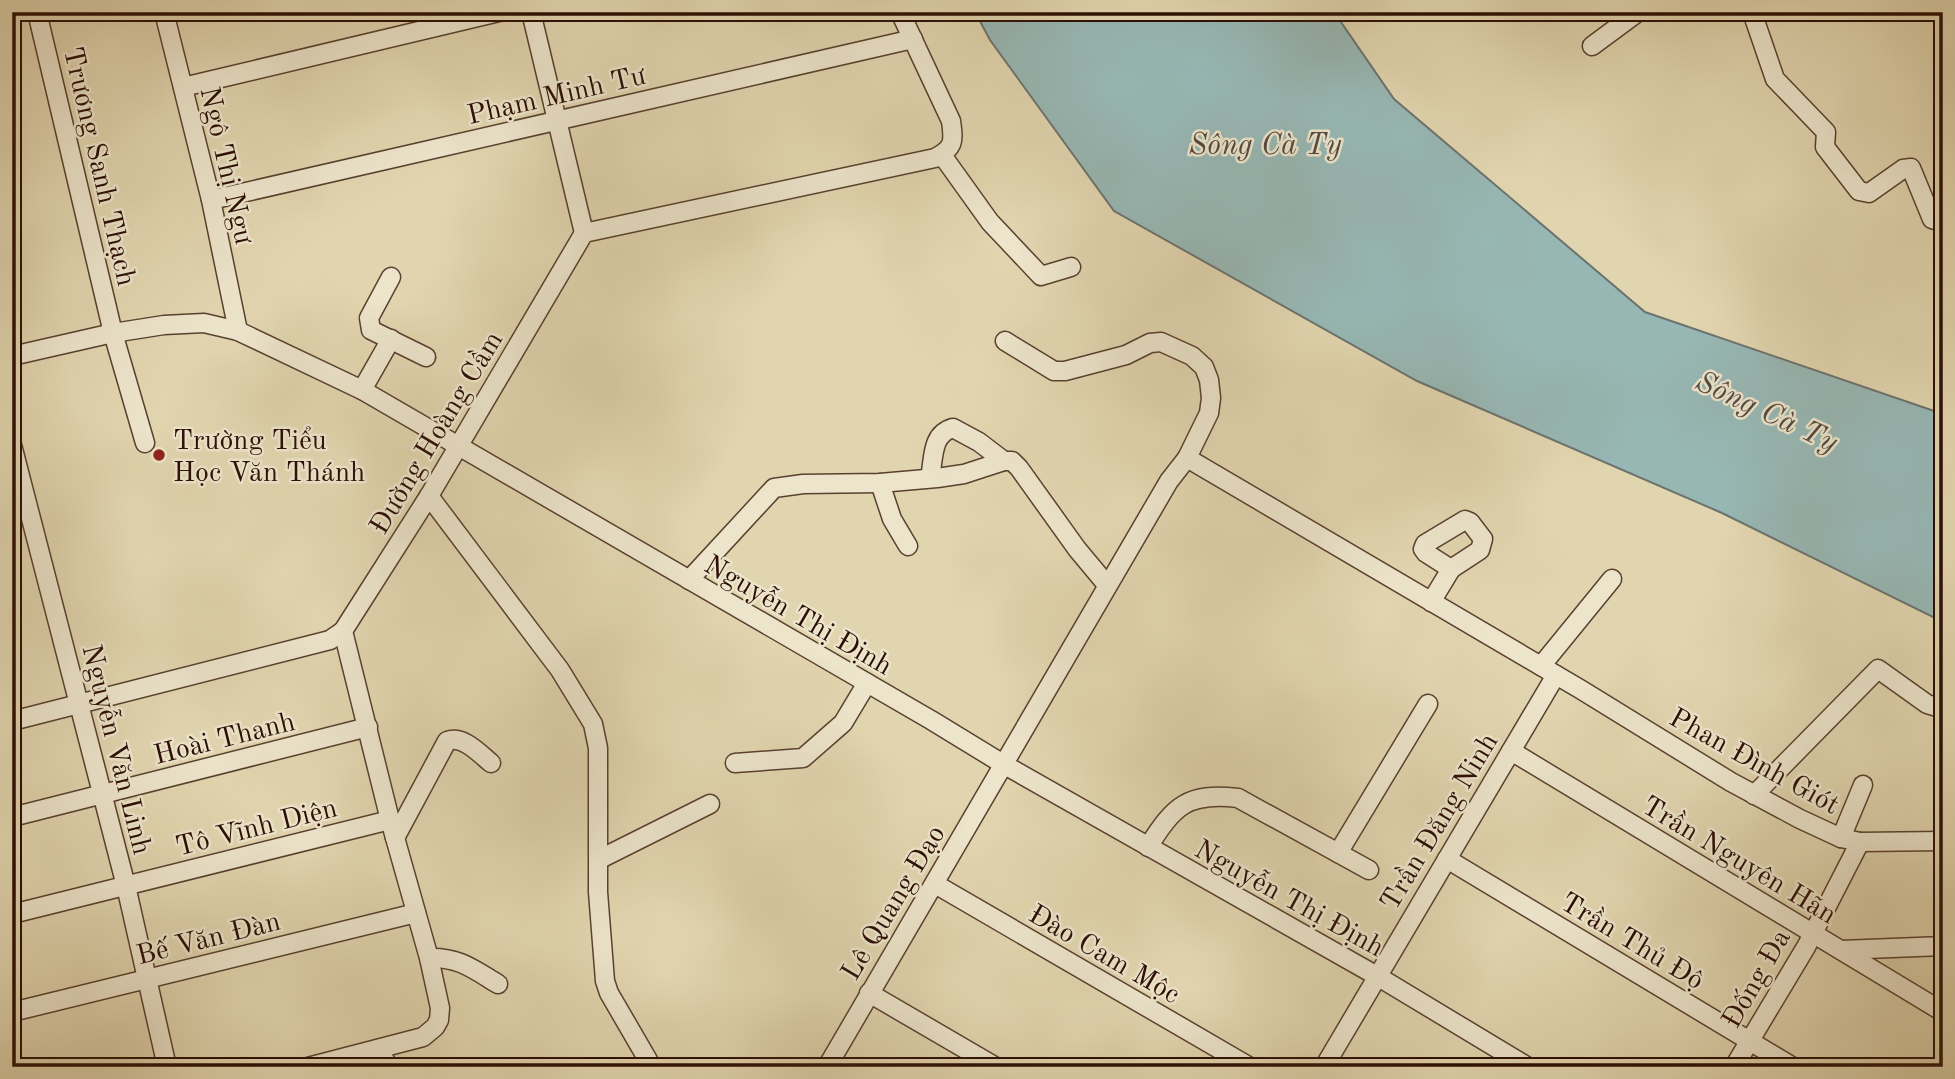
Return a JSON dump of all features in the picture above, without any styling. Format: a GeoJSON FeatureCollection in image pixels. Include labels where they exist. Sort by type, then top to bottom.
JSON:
{"type":"FeatureCollection","features":[{"type":"Feature","properties":{"kind":"street","name":"Trương Sanh Thạch"},"geometry":{"type":"LineString","coordinates":[[37,12],[113,333],[145,443]]}},
{"type":"Feature","properties":{"kind":"street","name":"Ngô Thị Ngư"},"geometry":{"type":"LineString","coordinates":[[164,12],[211,200],[238,331]]}},
{"type":"Feature","properties":{"kind":"street"},"geometry":{"type":"LineString","coordinates":[[183,88],[499,12]]}},
{"type":"Feature","properties":{"kind":"street"},"geometry":{"type":"LineString","coordinates":[[531,12],[584,233],[942,155],[954,138],[951,121],[900,12]]}},
{"type":"Feature","properties":{"kind":"street"},"geometry":{"type":"LineString","coordinates":[[1592,46],[1637,12]]}},
{"type":"Feature","properties":{"kind":"street"},"geometry":{"type":"LineString","coordinates":[[1752,12],[1775,79],[1826,132],[1825,147],[1859,191],[1869,193],[1903,169],[1911,168],[1932,219],[1943,219]]}},
{"type":"Feature","properties":{"kind":"street","name":"Phạm Minh Tư"},"geometry":{"type":"LineString","coordinates":[[211,200],[913,39]]}},
{"type":"Feature","properties":{"kind":"street"},"geometry":{"type":"LineString","coordinates":[[942,155],[990,222],[1041,276],[1071,267]]}},
{"type":"Feature","properties":{"kind":"street","name":"Đường Hoàng Cầm"},"geometry":{"type":"LineString","coordinates":[[343,631],[429,496],[584,233]]}},
{"type":"Feature","properties":{"kind":"street"},"geometry":{"type":"LineString","coordinates":[[391,277],[369,318],[370,330],[426,357]]}},
{"type":"Feature","properties":{"kind":"street","name":"Nguyễn Thị Định"},"geometry":{"type":"LineString","coordinates":[[12,356],[113,333],[164,325],[204,323],[238,331],[362,390],[1003,764],[1377,976],[1528,1067]]}},
{"type":"Feature","properties":{"kind":"street"},"geometry":{"type":"LineString","coordinates":[[362,390],[391,340]]}},
{"type":"Feature","properties":{"kind":"street","name":"Lê Quang Đạo"},"geometry":{"type":"LineString","coordinates":[[827,1067],[1168,481],[1187,458],[1209,413],[1211,398],[1204,367],[1192,356],[1161,342],[1150,343],[1126,355],[1065,371],[1054,371],[1005,341]]}},
{"type":"Feature","properties":{"kind":"street"},"geometry":{"type":"LineString","coordinates":[[930,478],[937,437],[944,430],[953,428],[979,442],[1004,461]]}},
{"type":"Feature","properties":{"kind":"street","name":"Nguyễn Văn Linh"},"geometry":{"type":"LineString","coordinates":[[12,445],[126,886],[167,1067]]}},
{"type":"Feature","properties":{"kind":"street","name":"Phan Đình Giót"},"geometry":{"type":"LineString","coordinates":[[1187,458],[1800,820],[1842,838],[1860,842],[1943,841]]}},
{"type":"Feature","properties":{"kind":"street"},"geometry":{"type":"LineString","coordinates":[[688,580],[774,488],[803,484],[930,478],[964,474],[1012,461],[1107,585]]}},
{"type":"Feature","properties":{"kind":"street"},"geometry":{"type":"LineString","coordinates":[[880,482],[892,519],[908,546]]}},
{"type":"Feature","properties":{"kind":"street"},"geometry":{"type":"LineString","coordinates":[[429,496],[560,670],[593,724],[598,748],[598,892],[606,981],[609,993],[652,1067]]}},
{"type":"Feature","properties":{"kind":"street"},"geometry":{"type":"LineString","coordinates":[[1431,602],[1451,569]]}},
{"type":"Feature","properties":{"kind":"street","name":"Trần Đăng Ninh"},"geometry":{"type":"LineString","coordinates":[[1324,1067],[1511,751],[1548,670],[1612,579]]}},
{"type":"Feature","properties":{"kind":"street"},"geometry":{"type":"LineString","coordinates":[[12,720],[330,640],[343,631],[440,1008],[439,1020],[423,1037],[329,1064],[308,1067]]}},
{"type":"Feature","properties":{"kind":"street"},"geometry":{"type":"LineString","coordinates":[[1754,795],[1878,669],[1927,704],[1943,709]]}},
{"type":"Feature","properties":{"kind":"street"},"geometry":{"type":"LineString","coordinates":[[735,764],[803,758],[842,723],[867,683]]}},
{"type":"Feature","properties":{"kind":"street"},"geometry":{"type":"LineString","coordinates":[[1338,853],[1428,704]]}},
{"type":"Feature","properties":{"kind":"street","name":"Hoài Thanh"},"geometry":{"type":"LineString","coordinates":[[12,817],[368,727]]}},
{"type":"Feature","properties":{"kind":"street"},"geometry":{"type":"LineString","coordinates":[[395,838],[447,741],[462,740],[491,763]]}},
{"type":"Feature","properties":{"kind":"street","name":"Trần Nguyên Hãn"},"geometry":{"type":"LineString","coordinates":[[1511,751],[1943,1012]]}},
{"type":"Feature","properties":{"kind":"street"},"geometry":{"type":"LineString","coordinates":[[1842,838],[1863,785]]}},
{"type":"Feature","properties":{"kind":"street"},"geometry":{"type":"LineString","coordinates":[[1148,847],[1177,807],[1197,799],[1219,796],[1238,798],[1369,870]]}},
{"type":"Feature","properties":{"kind":"street"},"geometry":{"type":"LineString","coordinates":[[600,859],[710,804]]}},
{"type":"Feature","properties":{"kind":"street","name":"Tô Vĩnh Diện"},"geometry":{"type":"LineString","coordinates":[[12,914],[390,820]]}},
{"type":"Feature","properties":{"kind":"street","name":"Đống Đa"},"geometry":{"type":"LineString","coordinates":[[1734,1067],[1806,947],[1860,842]]}},
{"type":"Feature","properties":{"kind":"street","name":"Trần Thủ Độ"},"geometry":{"type":"LineString","coordinates":[[1447,859],[1793,1067]]}},
{"type":"Feature","properties":{"kind":"street","name":"Đào Cam Mộc"},"geometry":{"type":"LineString","coordinates":[[935,884],[1250,1067]]}},
{"type":"Feature","properties":{"kind":"street","name":"Bế Văn Đàn"},"geometry":{"type":"LineString","coordinates":[[12,1012],[416,912]]}},
{"type":"Feature","properties":{"kind":"street"},"geometry":{"type":"LineString","coordinates":[[1841,950],[1943,946]]}},
{"type":"Feature","properties":{"kind":"street"},"geometry":{"type":"LineString","coordinates":[[429,958],[446,958],[461,962],[498,984]]}},
{"type":"Feature","properties":{"kind":"street"},"geometry":{"type":"LineString","coordinates":[[869,993],[996,1067]]}},
{"type":"Feature","properties":{"kind":"street"},"geometry":{"type":"LineString","coordinates":[[378,1049],[389,1067]]}},
{"type":"Feature","properties":{"kind":"water","name":"Sông Cà Ty"},"geometry":{"type":"Polygon","coordinates":[[[975,12],[1334,12],[1394,99],[1645,312],[1943,414],[1943,622],[1722,513],[1417,381],[1114,211],[990,40],[975,12]]]}},
{"type":"Feature","properties":{"kind":"place","name":"Trường Tiểu Học Văn Thánh"},"geometry":{"type":"Point","coordinates":[159,455]}}]}
